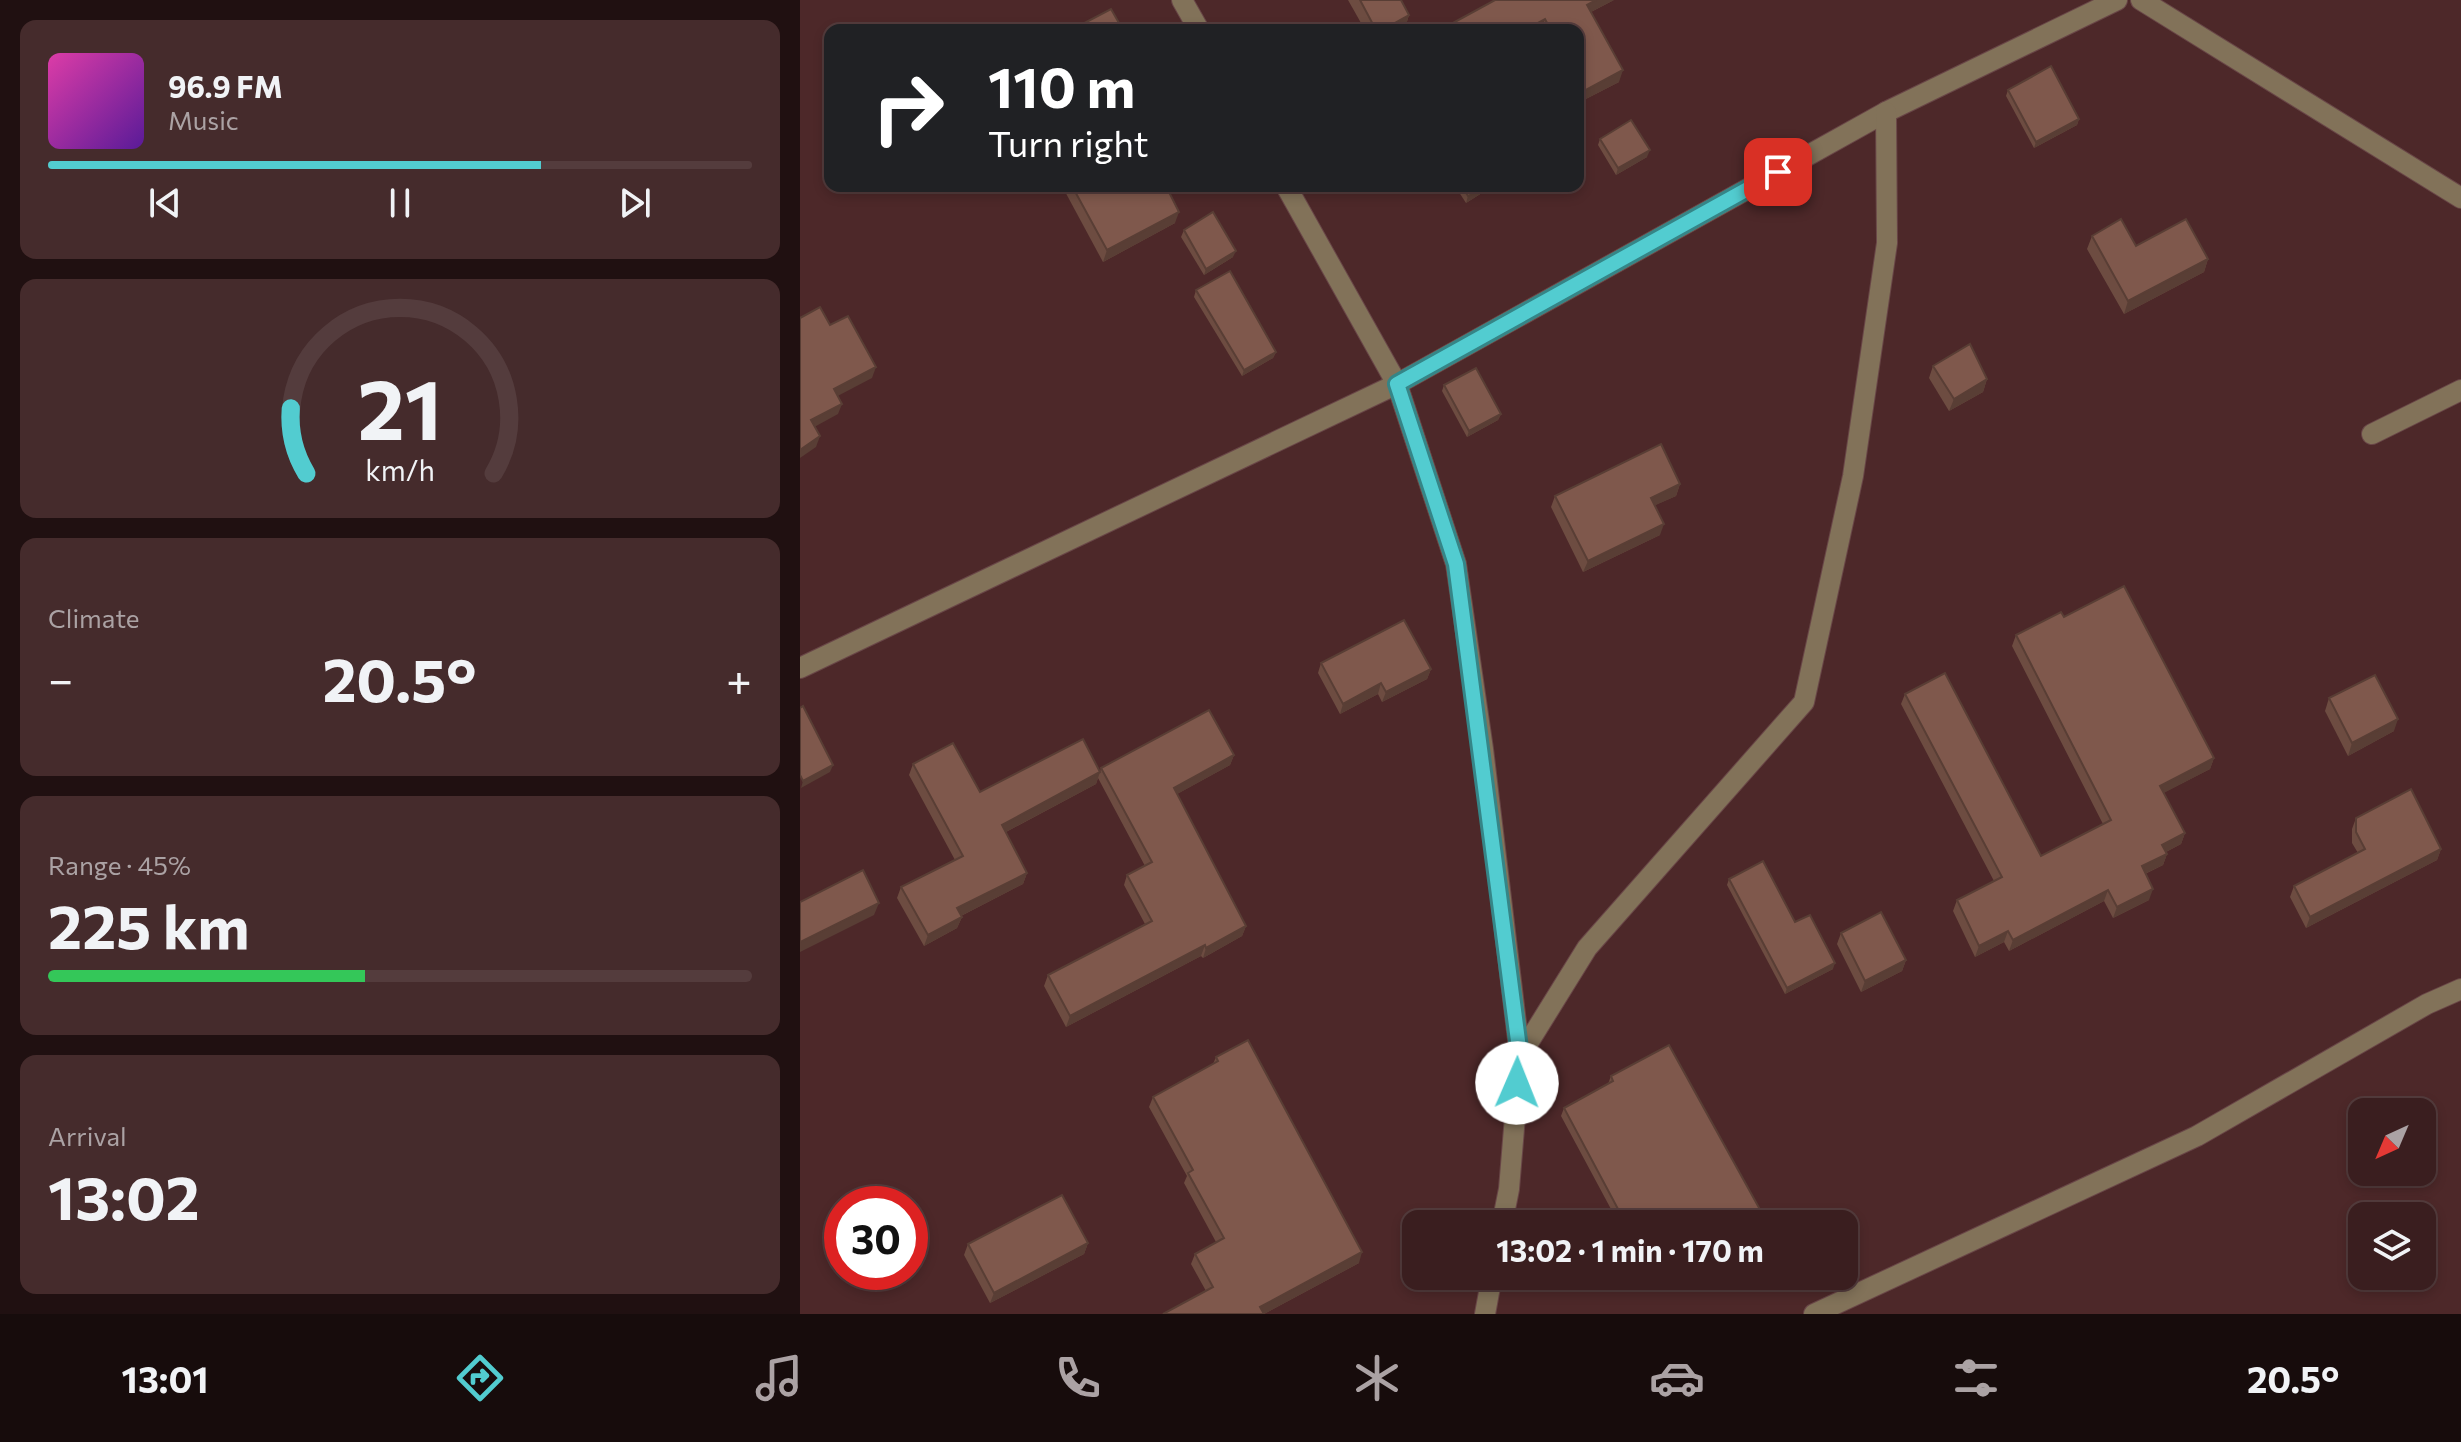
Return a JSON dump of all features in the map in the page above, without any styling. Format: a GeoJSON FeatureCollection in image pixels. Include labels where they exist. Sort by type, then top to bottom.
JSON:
{"type":"FeatureCollection","features":[{"type":"Feature","properties":{"kind":"street"},"geometry":{"type":"LineString","coordinates":[[1182,0],[1196,24]]}},
{"type":"Feature","properties":{"kind":"street"},"geometry":{"type":"LineString","coordinates":[[800,668],[1397,384],[1886,112],[2117,0]]}},
{"type":"Feature","properties":{"kind":"street"},"geometry":{"type":"LineString","coordinates":[[2141,0],[2461,198]]}},
{"type":"Feature","properties":{"kind":"street"},"geometry":{"type":"LineString","coordinates":[[1520,1056],[1587,948],[1804,702],[1853,476],[1887,243],[1886,112]]}},
{"type":"Feature","properties":{"kind":"street"},"geometry":{"type":"LineString","coordinates":[[1289,192],[1397,384],[1456,564],[1483,749],[1520,1056],[1505,1210]]}},
{"type":"Feature","properties":{"kind":"street"},"geometry":{"type":"LineString","coordinates":[[2372,434],[2461,390]]}},
{"type":"Feature","properties":{"kind":"street"},"geometry":{"type":"LineString","coordinates":[[1814,1314],[2197,1136],[2427,1004],[2461,989]]}},
{"type":"Feature","properties":{"kind":"street"},"geometry":{"type":"LineString","coordinates":[[1485,1314],[1489,1290]]}},
{"type":"Feature","properties":{"kind":"building"},"geometry":{"type":"Polygon","coordinates":[[[1360,0],[1401,0],[1409,15],[1393,24],[1373,24],[1360,0]]]}},
{"type":"Feature","properties":{"kind":"building"},"geometry":{"type":"Polygon","coordinates":[[[1495,0],[1596,0],[1587,5],[1623,70],[1584,91],[1584,24],[1548,24],[1545,19],[1536,24],[1451,24],[1495,0]]]}},
{"type":"Feature","properties":{"kind":"building"},"geometry":{"type":"Polygon","coordinates":[[[1111,9],[1120,24],[1082,24],[1111,9]]]}},
{"type":"Feature","properties":{"kind":"building"},"geometry":{"type":"Polygon","coordinates":[[[2051,66],[2079,119],[2036,142],[2008,90],[2051,66]]]}},
{"type":"Feature","properties":{"kind":"building"},"geometry":{"type":"Polygon","coordinates":[[[1631,120],[1650,150],[1618,168],[1600,139],[1631,120]]]}},
{"type":"Feature","properties":{"kind":"building"},"geometry":{"type":"Polygon","coordinates":[[[1075,192],[1169,192],[1179,212],[1107,250],[1075,192]]]}},
{"type":"Feature","properties":{"kind":"building"},"geometry":{"type":"Polygon","coordinates":[[[1213,212],[1236,251],[1206,269],[1184,230],[1213,212]]]}},
{"type":"Feature","properties":{"kind":"building"},"geometry":{"type":"Polygon","coordinates":[[[2121,219],[2136,246],[2186,219],[2208,259],[2128,301],[2092,236],[2121,219]]]}},
{"type":"Feature","properties":{"kind":"building"},"geometry":{"type":"Polygon","coordinates":[[[1230,271],[1276,352],[1244,370],[1196,290],[1230,271]]]}},
{"type":"Feature","properties":{"kind":"building"},"geometry":{"type":"Polygon","coordinates":[[[820,307],[830,325],[848,316],[876,367],[834,389],[842,404],[811,420],[820,436],[800,450],[800,318],[820,307]]]}},
{"type":"Feature","properties":{"kind":"building"},"geometry":{"type":"Polygon","coordinates":[[[1970,344],[1987,379],[1954,399],[1933,366],[1970,344]]]}},
{"type":"Feature","properties":{"kind":"building"},"geometry":{"type":"Polygon","coordinates":[[[1476,368],[1501,414],[1469,431],[1444,385],[1476,368]]]}},
{"type":"Feature","properties":{"kind":"building"},"geometry":{"type":"Polygon","coordinates":[[[1661,444],[1680,484],[1651,498],[1664,524],[1588,561],[1555,496],[1661,444]]]}},
{"type":"Feature","properties":{"kind":"building"},"geometry":{"type":"Polygon","coordinates":[[[2124,586],[2214,758],[2160,786],[2185,833],[2162,845],[2167,854],[2142,866],[2153,889],[2117,907],[2108,890],[2013,940],[2008,931],[1979,946],[1957,900],[2002,877],[1905,694],[1945,673],[2041,856],[2111,820],[2016,635],[2061,612],[2064,617],[2124,586]]]}},
{"type":"Feature","properties":{"kind":"building"},"geometry":{"type":"Polygon","coordinates":[[[1404,620],[1431,669],[1386,692],[1381,683],[1343,704],[1321,663],[1404,620]]]}},
{"type":"Feature","properties":{"kind":"building"},"geometry":{"type":"Polygon","coordinates":[[[2375,675],[2398,719],[2352,743],[2329,698],[2375,675]]]}},
{"type":"Feature","properties":{"kind":"building"},"geometry":{"type":"Polygon","coordinates":[[[803,706],[833,765],[803,781],[800,775],[800,708],[803,706]]]}},
{"type":"Feature","properties":{"kind":"building"},"geometry":{"type":"Polygon","coordinates":[[[1209,710],[1234,755],[1174,788],[1246,926],[1070,1016],[1048,975],[1152,921],[1127,875],[1152,862],[1101,768],[1209,710]]]}},
{"type":"Feature","properties":{"kind":"building"},"geometry":{"type":"Polygon","coordinates":[[[1083,739],[1100,772],[1002,825],[1027,873],[957,908],[962,917],[928,935],[901,887],[963,856],[913,764],[953,743],[980,792],[1083,739]]]}},
{"type":"Feature","properties":{"kind":"building"},"geometry":{"type":"Polygon","coordinates":[[[2411,789],[2441,849],[2310,917],[2294,886],[2365,849],[2356,832],[2356,818],[2411,789]]]}},
{"type":"Feature","properties":{"kind":"building"},"geometry":{"type":"Polygon","coordinates":[[[1763,861],[1795,922],[1810,915],[1835,963],[1787,988],[1729,879],[1763,861]]]}},
{"type":"Feature","properties":{"kind":"building"},"geometry":{"type":"Polygon","coordinates":[[[863,870],[879,903],[800,942],[800,902],[863,870]]]}},
{"type":"Feature","properties":{"kind":"building"},"geometry":{"type":"Polygon","coordinates":[[[1881,912],[1906,960],[1865,981],[1841,933],[1881,912]]]}},
{"type":"Feature","properties":{"kind":"building"},"geometry":{"type":"Polygon","coordinates":[[[1248,1040],[1362,1252],[1260,1307],[1264,1314],[1163,1314],[1213,1287],[1195,1254],[1224,1238],[1188,1173],[1193,1170],[1153,1097],[1218,1061],[1216,1057],[1248,1040]]]}},
{"type":"Feature","properties":{"kind":"building"},"geometry":{"type":"Polygon","coordinates":[[[1669,1045],[1760,1210],[1619,1210],[1564,1108],[1613,1081],[1611,1076],[1669,1045]]]}},
{"type":"Feature","properties":{"kind":"building"},"geometry":{"type":"Polygon","coordinates":[[[1062,1195],[1088,1243],[994,1293],[968,1244],[1062,1195]]]}},
{"type":"Feature","properties":{"kind":"route"},"geometry":{"type":"LineString","coordinates":[[1517,1083],[1520,1056],[1483,749],[1456,564],[1397,384],[1778,172]]}}]}
